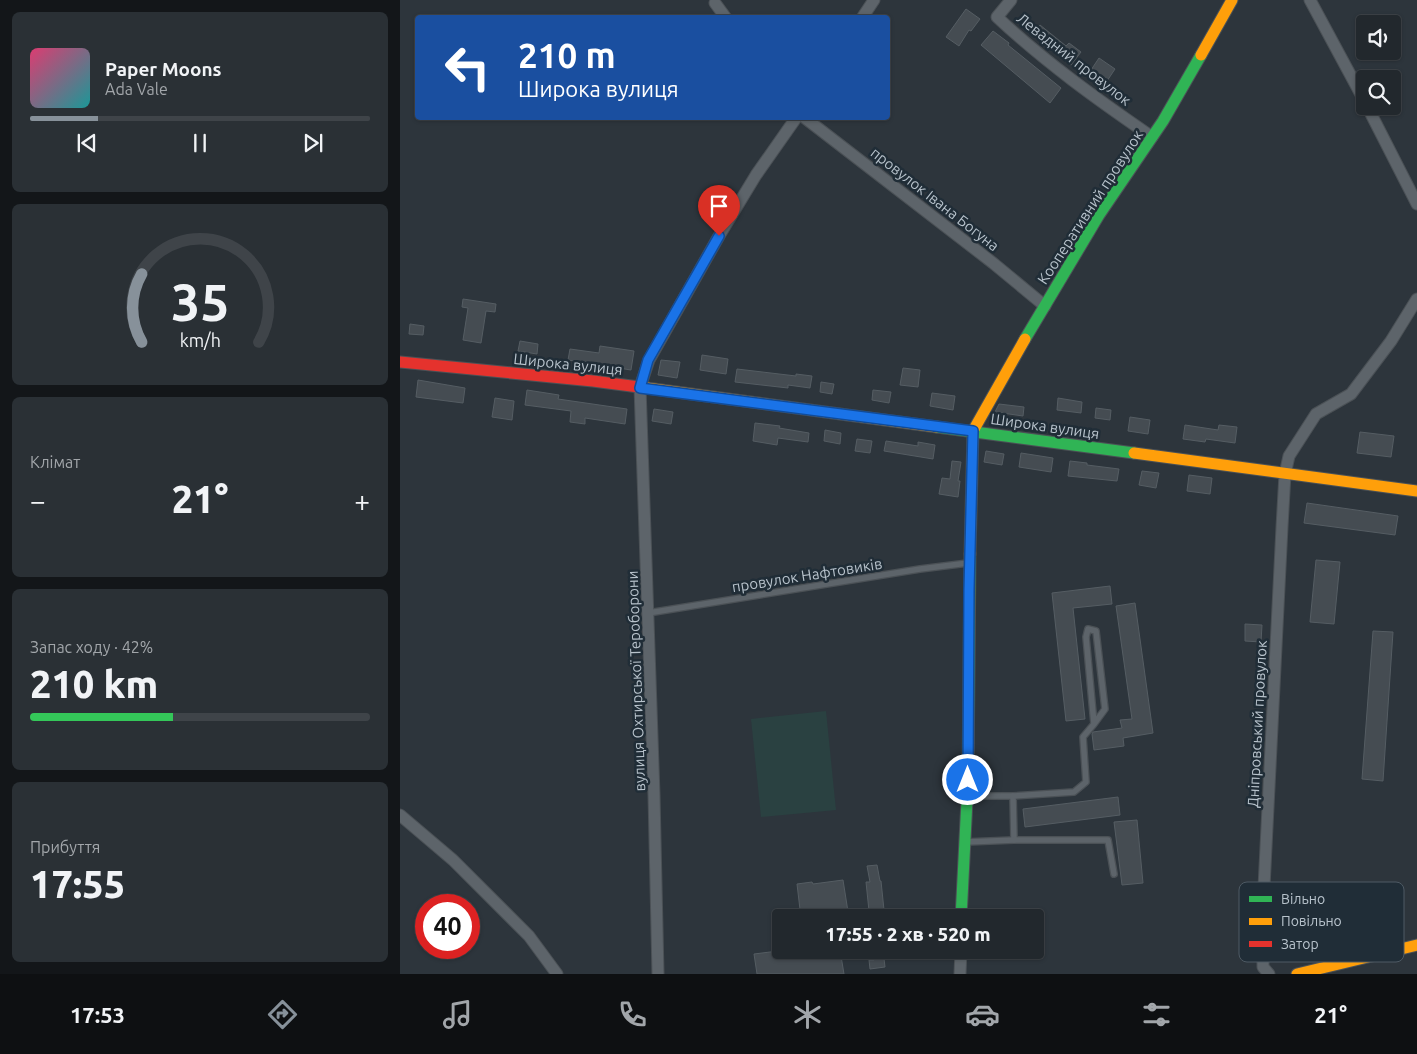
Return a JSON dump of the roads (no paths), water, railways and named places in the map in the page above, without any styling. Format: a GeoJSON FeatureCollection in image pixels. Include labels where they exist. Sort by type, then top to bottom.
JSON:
{"type":"FeatureCollection","features":[{"type":"Feature","properties":{"kind":"street"},"geometry":{"type":"LineString","coordinates":[[864,15],[874,0]]}},
{"type":"Feature","properties":{"kind":"street","name":"Левадний провулок"},"geometry":{"type":"LineString","coordinates":[[1011,0],[997,17],[1025,43],[1094,97],[1152,137]]}},
{"type":"Feature","properties":{"kind":"street","name":"Кооперативний провулок"},"geometry":{"type":"LineString","coordinates":[[973,431],[1044,306],[1100,215],[1163,121],[1232,0]]}},
{"type":"Feature","properties":{"kind":"street"},"geometry":{"type":"LineString","coordinates":[[1310,0],[1356,85]]}},
{"type":"Feature","properties":{"kind":"street"},"geometry":{"type":"LineString","coordinates":[[715,3],[724,15]]}},
{"type":"Feature","properties":{"kind":"street"},"geometry":{"type":"LineString","coordinates":[[1372,115],[1417,204]]}},
{"type":"Feature","properties":{"kind":"street","name":"вулиця Охтирської Тероборони"},"geometry":{"type":"LineString","coordinates":[[658,974],[640,388],[648,360],[719,236],[756,175],[795,120]]}},
{"type":"Feature","properties":{"kind":"street","name":"провулок Івана Богуна"},"geometry":{"type":"LineString","coordinates":[[808,120],[993,263],[1044,306]]}},
{"type":"Feature","properties":{"kind":"street","name":"Дніпровський провулок"},"geometry":{"type":"LineString","coordinates":[[1265,882],[1285,474],[1289,456],[1316,414],[1351,394],[1391,341],[1417,299]]}},
{"type":"Feature","properties":{"kind":"street","name":"Широка вулиця"},"geometry":{"type":"LineString","coordinates":[[400,362],[593,381],[1417,491]]}},
{"type":"Feature","properties":{"kind":"street"},"geometry":{"type":"LineString","coordinates":[[962,909],[967,796],[973,431]]}},
{"type":"Feature","properties":{"kind":"street"},"geometry":{"type":"LineString","coordinates":[[400,815],[454,860],[529,936],[557,974]]}},
{"type":"Feature","properties":{"kind":"street"},"geometry":{"type":"LineString","coordinates":[[1404,947],[1417,944]]}},
{"type":"Feature","properties":{"kind":"street"},"geometry":{"type":"LineString","coordinates":[[960,974],[961,959]]}},
{"type":"Feature","properties":{"kind":"street","name":"Дніпровський провулок"},"geometry":{"type":"LineString","coordinates":[[1262,962],[1262,967],[1269,974]]}},
{"type":"Feature","properties":{"kind":"street"},"geometry":{"type":"LineString","coordinates":[[1297,974],[1345,962]]}},
{"type":"Feature","properties":{"kind":"lane","name":"провулок Нафтовиків"},"geometry":{"type":"LineString","coordinates":[[648,613],[910,570],[970,563]]}},
{"type":"Feature","properties":{"kind":"lane"},"geometry":{"type":"LineString","coordinates":[[967,796],[1013,796],[1074,792],[1086,782],[1083,737],[1094,724],[1105,709],[1096,631],[1088,629],[1086,637],[1094,724]]}},
{"type":"Feature","properties":{"kind":"lane"},"geometry":{"type":"LineString","coordinates":[[1013,796],[1014,840]]}},
{"type":"Feature","properties":{"kind":"lane"},"geometry":{"type":"LineString","coordinates":[[964,842],[1108,840],[1114,874]]}}]}
